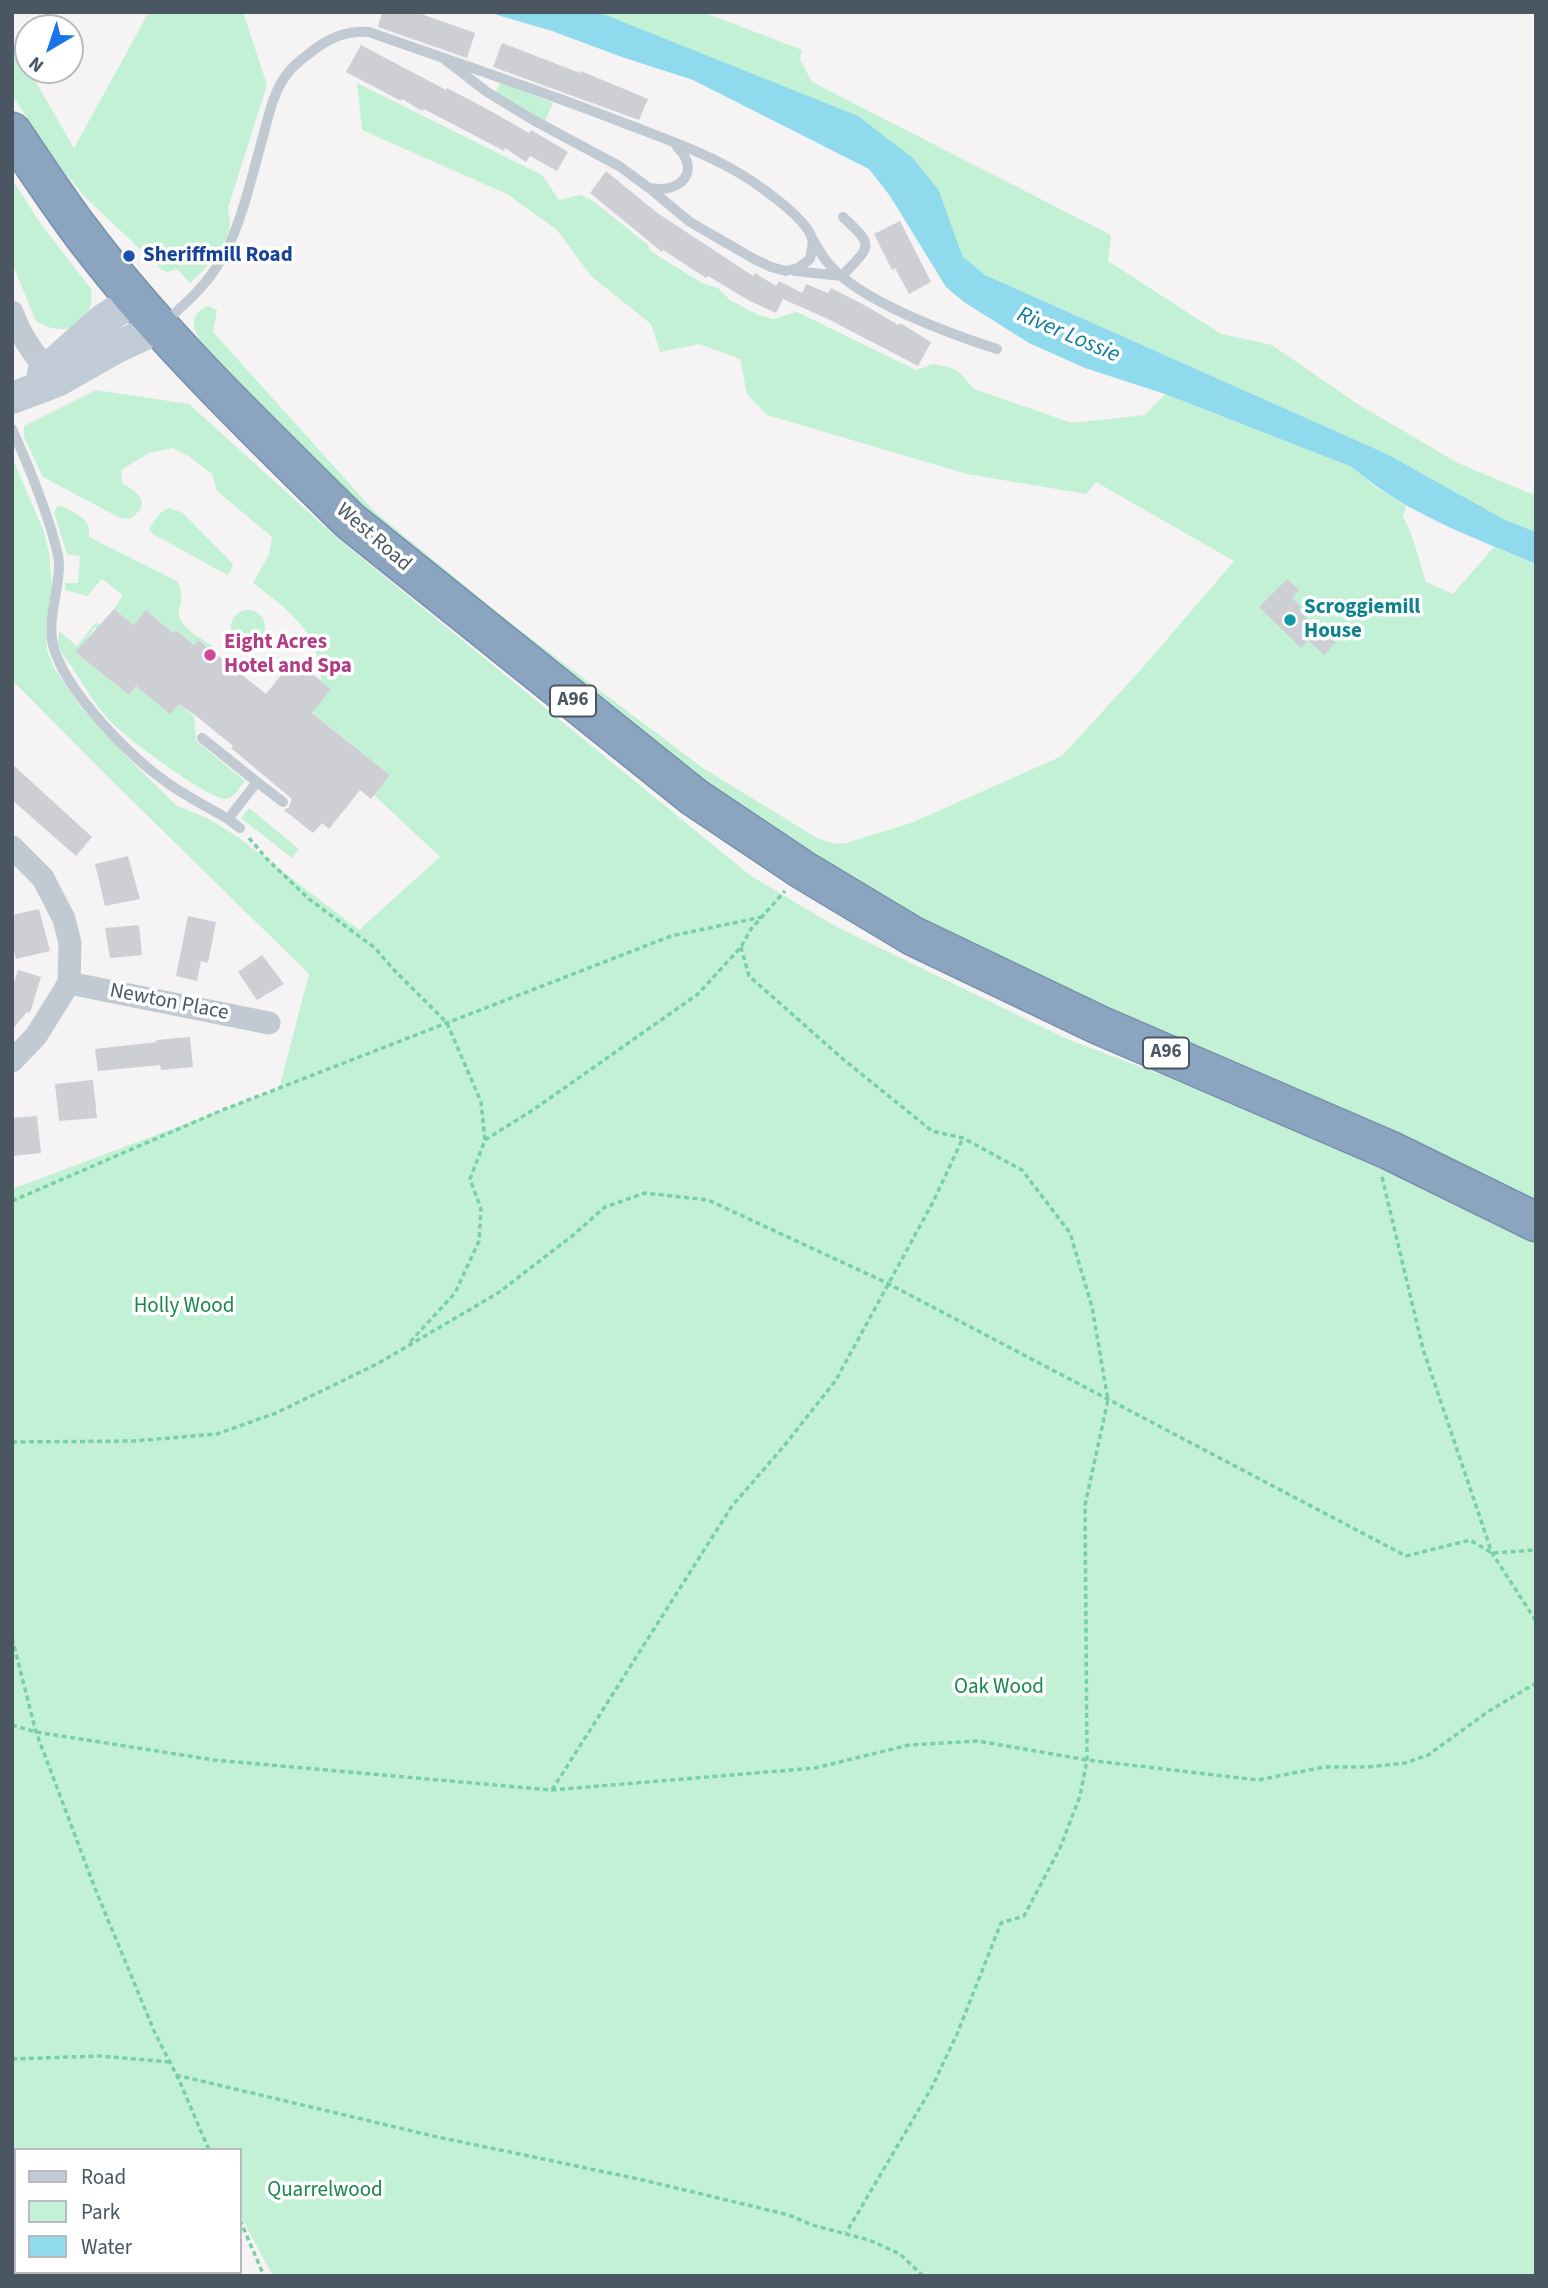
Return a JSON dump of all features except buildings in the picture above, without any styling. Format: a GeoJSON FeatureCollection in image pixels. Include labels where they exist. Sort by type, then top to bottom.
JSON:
{"type":"FeatureCollection","features":[{"type":"Feature","properties":{"kind":"highway","name":"West Road"},"geometry":{"type":"LineString","coordinates":[[12,132],[82,234],[148,313],[249,422],[350,521],[694,797],[803,870]]}},
{"type":"Feature","properties":{"kind":"highway","name":"A96"},"geometry":{"type":"LineString","coordinates":[[803,870],[913,936],[1099,1025],[1375,1144],[1536,1222]]}},
{"type":"Feature","properties":{"kind":"street"},"geometry":{"type":"LineString","coordinates":[[12,312],[27,344],[52,375]]}},
{"type":"Feature","properties":{"kind":"street"},"geometry":{"type":"LineString","coordinates":[[14,397],[52,375],[115,348],[148,313]]}},
{"type":"Feature","properties":{"kind":"street"},"geometry":{"type":"LineString","coordinates":[[12,847],[43,878],[64,919],[70,943],[69,983],[36,1036],[12,1061]]}},
{"type":"Feature","properties":{"kind":"street","name":"Newton Place"},"geometry":{"type":"LineString","coordinates":[[69,983],[269,1023]]}},
{"type":"Feature","properties":{"kind":"lane"},"geometry":{"type":"LineString","coordinates":[[148,313],[204,286],[227,249],[242,212],[278,89],[295,65],[331,39],[357,31],[369,32],[567,101],[673,142],[731,168],[759,185],[795,216],[812,237],[826,262],[842,276],[875,298],[925,322],[997,349]]}},
{"type":"Feature","properties":{"kind":"lane"},"geometry":{"type":"LineString","coordinates":[[443,58],[487,92],[619,166],[690,222],[771,267],[842,276]]}},
{"type":"Feature","properties":{"kind":"lane"},"geometry":{"type":"LineString","coordinates":[[649,188],[671,188],[685,178],[686,157],[673,142]]}},
{"type":"Feature","properties":{"kind":"lane"},"geometry":{"type":"LineString","coordinates":[[842,276],[865,252],[867,244],[864,237],[843,217]]}},
{"type":"Feature","properties":{"kind":"lane"},"geometry":{"type":"LineString","coordinates":[[786,271],[797,268],[810,259],[812,237]]}},
{"type":"Feature","properties":{"kind":"lane"},"geometry":{"type":"LineString","coordinates":[[12,429],[37,485],[59,557],[51,633],[62,667],[82,698],[121,743],[171,786],[240,828]]}},
{"type":"Feature","properties":{"kind":"lane"},"geometry":{"type":"LineString","coordinates":[[202,738],[283,802]]}},
{"type":"Feature","properties":{"kind":"lane"},"geometry":{"type":"LineString","coordinates":[[228,819],[257,782]]}},
{"type":"Feature","properties":{"kind":"path"},"geometry":{"type":"LineString","coordinates":[[240,828],[267,859],[309,899],[375,948],[447,1023],[481,1102],[485,1140],[470,1180],[481,1209],[479,1241],[455,1293],[406,1346]]}},
{"type":"Feature","properties":{"kind":"path"},"geometry":{"type":"LineString","coordinates":[[485,1140],[533,1110],[698,994],[741,947],[751,929],[803,870]]}},
{"type":"Feature","properties":{"kind":"path"},"geometry":{"type":"LineString","coordinates":[[12,1201],[220,1111],[671,936],[762,917]]}},
{"type":"Feature","properties":{"kind":"path"},"geometry":{"type":"LineString","coordinates":[[741,947],[750,976],[844,1060],[932,1131],[963,1138],[1022,1170],[1070,1233],[1092,1307],[1108,1400],[1084,1505],[1087,1760],[1080,1796],[1060,1848],[1024,1916],[1001,1923],[957,2034],[931,2089],[846,2234]]}},
{"type":"Feature","properties":{"kind":"path"},"geometry":{"type":"LineString","coordinates":[[552,1790],[732,1506],[836,1380],[933,1202],[963,1138]]}},
{"type":"Feature","properties":{"kind":"path"},"geometry":{"type":"LineString","coordinates":[[1375,1144],[1423,1349],[1492,1553],[1536,1621]]}},
{"type":"Feature","properties":{"kind":"path"},"geometry":{"type":"LineString","coordinates":[[12,1442],[134,1441],[217,1434],[276,1413],[377,1364],[498,1293],[572,1237],[605,1207],[645,1193],[708,1200],[887,1283],[1406,1556],[1470,1540],[1492,1553],[1536,1550]]}},
{"type":"Feature","properties":{"kind":"path"},"geometry":{"type":"LineString","coordinates":[[12,1639],[36,1732],[96,1891],[155,2033],[177,2075],[208,2148]]}},
{"type":"Feature","properties":{"kind":"path"},"geometry":{"type":"LineString","coordinates":[[12,1725],[36,1732],[214,1760],[552,1790],[815,1768],[909,1745],[978,1741],[1087,1760],[1258,1780],[1324,1767],[1368,1767],[1405,1763],[1428,1755],[1489,1711],[1536,1683]]}},
{"type":"Feature","properties":{"kind":"path"},"geometry":{"type":"LineString","coordinates":[[12,2059],[100,2056],[170,2062]]}},
{"type":"Feature","properties":{"kind":"path"},"geometry":{"type":"LineString","coordinates":[[177,2075],[433,2136],[670,2186],[789,2215],[812,2225],[869,2239],[900,2254],[923,2276]]}},
{"type":"Feature","properties":{"kind":"path"},"geometry":{"type":"LineString","coordinates":[[242,2225],[264,2276]]}},
{"type":"Feature","properties":{"kind":"green space"},"geometry":{"type":"Polygon","coordinates":[[[149,12],[243,12],[267,85],[228,208],[229,232],[215,256],[190,283],[177,269],[167,272],[162,270],[85,197],[60,167],[12,95],[12,41],[14,84],[37,84],[74,148],[149,12]]]}},
{"type":"Feature","properties":{"kind":"green space"},"geometry":{"type":"Polygon","coordinates":[[[598,12],[703,12],[802,50],[800,60],[812,82],[1111,235],[1108,261],[1221,334],[1272,345],[1356,403],[1458,463],[1536,496],[1536,532],[1505,520],[1387,454],[985,275],[963,257],[939,191],[598,12]]]}},
{"type":"Feature","properties":{"kind":"green space"},"geometry":{"type":"Polygon","coordinates":[[[501,82],[553,103],[545,121],[496,92],[501,82]]]}},
{"type":"Feature","properties":{"kind":"green space"},"geometry":{"type":"Polygon","coordinates":[[[357,83],[542,175],[559,200],[580,195],[592,200],[648,245],[649,250],[702,283],[718,288],[730,300],[758,315],[773,319],[797,312],[916,370],[933,364],[948,367],[958,371],[974,389],[1072,423],[1145,415],[1165,394],[1352,467],[1374,486],[1406,506],[1403,516],[1426,582],[1453,594],[1494,547],[1536,564],[1536,1205],[1430,1148],[1106,1010],[810,863],[365,519],[207,351],[194,326],[196,315],[201,310],[208,306],[217,310],[213,332],[375,512],[509,622],[703,768],[817,838],[835,844],[911,823],[1062,756],[1234,561],[1096,482],[1086,494],[967,474],[767,415],[747,394],[740,359],[699,344],[660,352],[651,324],[591,276],[557,230],[507,194],[362,130],[357,83]]]}},
{"type":"Feature","properties":{"kind":"green space"},"geometry":{"type":"Polygon","coordinates":[[[12,179],[38,220],[91,289],[89,311],[76,325],[58,329],[36,321],[12,263],[12,179]]]}},
{"type":"Feature","properties":{"kind":"green space","name":"Oak Wood"},"geometry":{"type":"Polygon","coordinates":[[[96,390],[189,404],[336,537],[751,876],[835,926],[1067,1039],[1254,1110],[1536,1241],[1536,2276],[273,2276],[242,2219],[242,2148],[14,2148],[14,2274],[147,2274],[12,2276],[12,1189],[279,1089],[309,974],[12,680],[12,457],[44,532],[49,553],[52,585],[46,625],[47,650],[53,666],[79,705],[176,805],[209,819],[239,838],[359,930],[440,857],[374,795],[390,775],[309,710],[324,692],[327,694],[331,689],[321,681],[315,649],[300,624],[253,583],[269,554],[272,537],[217,491],[212,474],[187,455],[172,448],[149,453],[121,470],[122,483],[138,495],[142,503],[141,508],[130,519],[120,518],[43,477],[24,437],[24,426],[96,390]]]}},
{"type":"Feature","properties":{"kind":"green space"},"geometry":{"type":"Polygon","coordinates":[[[58,506],[82,517],[88,525],[89,537],[177,581],[181,593],[181,621],[191,632],[213,647],[213,652],[198,640],[194,645],[176,630],[173,633],[146,610],[134,625],[114,609],[123,595],[102,579],[87,596],[65,590],[65,583],[78,583],[80,556],[67,554],[54,512],[58,506]]]}},
{"type":"Feature","properties":{"kind":"green space"},"geometry":{"type":"Polygon","coordinates":[[[169,508],[183,513],[233,564],[227,575],[149,530],[159,514],[169,508]]]}},
{"type":"Feature","properties":{"kind":"green space"},"geometry":{"type":"Polygon","coordinates":[[[248,610],[260,615],[265,627],[260,639],[248,644],[236,639],[231,627],[236,615],[248,610]]]}},
{"type":"Feature","properties":{"kind":"green space"},"geometry":{"type":"Polygon","coordinates":[[[96,622],[105,629],[102,632],[95,627],[76,653],[129,695],[136,686],[170,713],[179,704],[194,716],[196,741],[245,781],[232,797],[217,797],[166,766],[130,739],[102,712],[58,644],[59,631],[77,646],[96,622]]]}},
{"type":"Feature","properties":{"kind":"green space"},"geometry":{"type":"Polygon","coordinates":[[[249,808],[299,849],[292,858],[241,818],[249,808]]]}},
{"type":"Feature","properties":{"kind":"water","name":"River Lossie"},"geometry":{"type":"Polygon","coordinates":[[[487,12],[598,12],[858,116],[913,158],[939,191],[963,257],[985,275],[1387,454],[1505,520],[1536,532],[1536,564],[1416,511],[1352,467],[1165,394],[1085,368],[1029,343],[964,302],[946,287],[890,196],[869,169],[693,80],[552,31],[487,12]]]}},
{"type":"Feature","properties":{"kind":"place","name":"Sheriffmill Road"},"geometry":{"type":"Point","coordinates":[129,256]}},
{"type":"Feature","properties":{"kind":"place","name":"Scroggiemill House"},"geometry":{"type":"Point","coordinates":[1290,620]}},
{"type":"Feature","properties":{"kind":"place","name":"Eight Acres Hotel and Spa"},"geometry":{"type":"Point","coordinates":[210,655]}},
{"type":"Feature","properties":{"kind":"park label","name":"Holly Wood"},"geometry":{"type":"Point","coordinates":[184,1307]}},
{"type":"Feature","properties":{"kind":"park label","name":"Quarrelwood"},"geometry":{"type":"Point","coordinates":[325,2191]}}]}
